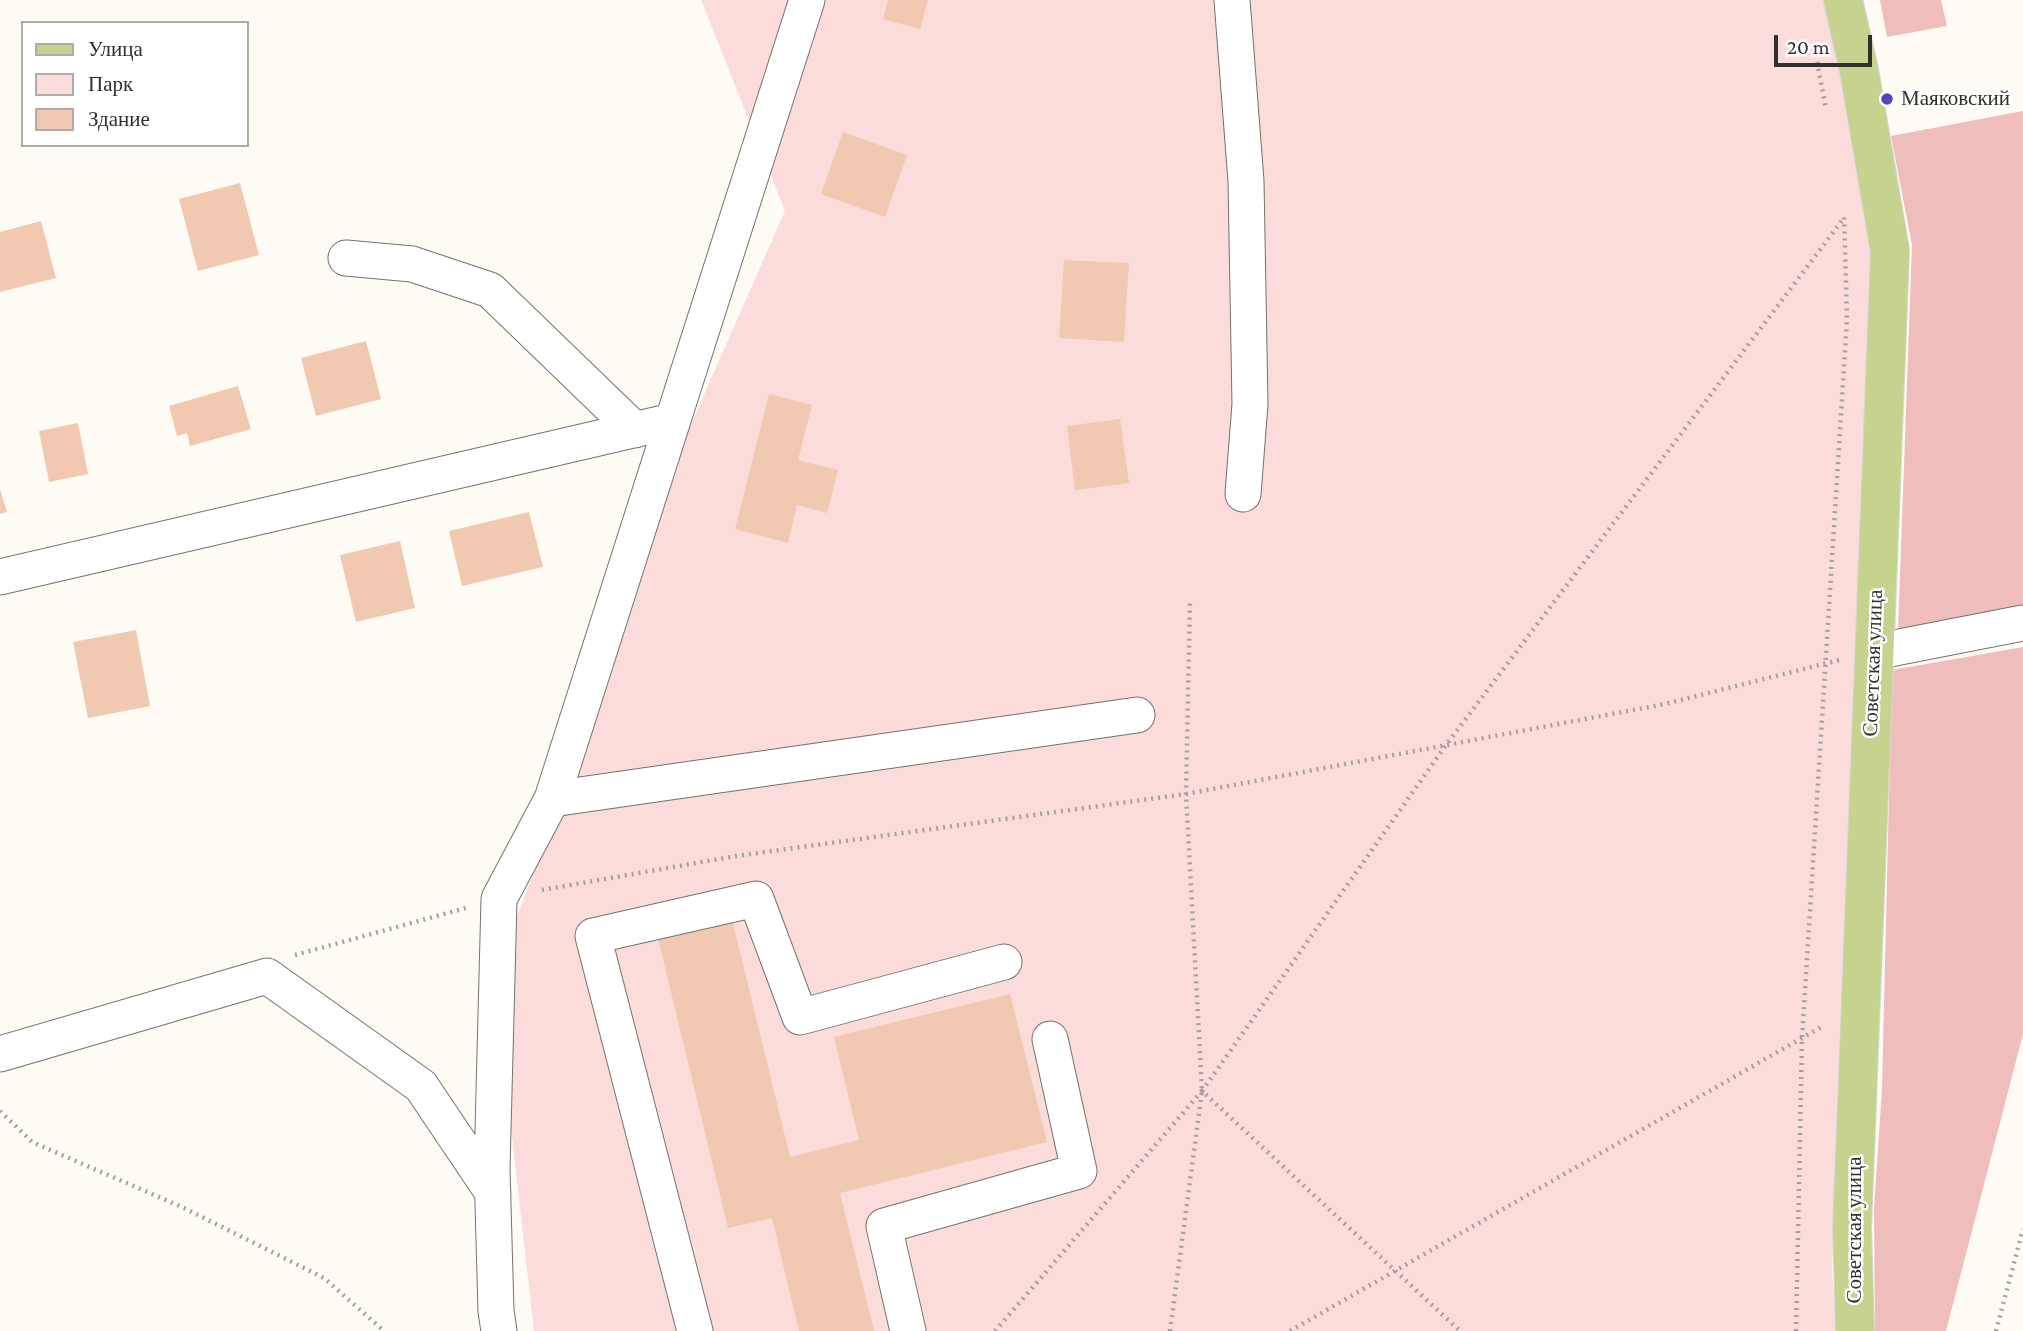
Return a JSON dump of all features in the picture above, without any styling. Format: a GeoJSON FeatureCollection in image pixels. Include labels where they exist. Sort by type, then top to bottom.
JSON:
{"type":"FeatureCollection","features":[{"type":"Feature","properties":{"kind":"main road","name":"Советская улица"},"geometry":{"type":"LineString","coordinates":[[1843,0],[1859,70],[1890,251],[1852,1228],[1855,1331]]}},
{"type":"Feature","properties":{"kind":"lane"},"geometry":{"type":"LineString","coordinates":[[499,1331],[496,1311],[493,1194],[499,899],[552,799],[807,0]]}},
{"type":"Feature","properties":{"kind":"lane"},"geometry":{"type":"LineString","coordinates":[[1232,0],[1246,181],[1250,404],[1243,494]]}},
{"type":"Feature","properties":{"kind":"lane"},"geometry":{"type":"LineString","coordinates":[[346,258],[412,264],[489,290],[635,430]]}},
{"type":"Feature","properties":{"kind":"lane"},"geometry":{"type":"LineString","coordinates":[[0,577],[673,421]]}},
{"type":"Feature","properties":{"kind":"lane"},"geometry":{"type":"LineString","coordinates":[[1874,652],[2023,623]]}},
{"type":"Feature","properties":{"kind":"lane"},"geometry":{"type":"LineString","coordinates":[[552,799],[1137,715]]}},
{"type":"Feature","properties":{"kind":"lane"},"geometry":{"type":"LineString","coordinates":[[695,1331],[593,936],[756,899],[800,1017],[1004,962]]}},
{"type":"Feature","properties":{"kind":"lane"},"geometry":{"type":"LineString","coordinates":[[0,1054],[267,976],[421,1086],[493,1194]]}},
{"type":"Feature","properties":{"kind":"lane"},"geometry":{"type":"LineString","coordinates":[[908,1331],[884,1226],[1079,1171],[1049,1039]]}},
{"type":"Feature","properties":{"kind":"path"},"geometry":{"type":"LineString","coordinates":[[1815,54],[1828,121]]}},
{"type":"Feature","properties":{"kind":"path"},"geometry":{"type":"LineString","coordinates":[[1796,1331],[1802,1039],[1847,319],[1845,216],[1842,203]]}},
{"type":"Feature","properties":{"kind":"path"},"geometry":{"type":"LineString","coordinates":[[995,1331],[1202,1091],[1446,745],[1845,216]]}},
{"type":"Feature","properties":{"kind":"path"},"geometry":{"type":"LineString","coordinates":[[1170,1331],[1202,1091],[1186,794],[1190,599]]}},
{"type":"Feature","properties":{"kind":"path"},"geometry":{"type":"LineString","coordinates":[[288,956],[499,899],[600,878],[736,856],[1186,794],[1665,704],[1874,652]]}},
{"type":"Feature","properties":{"kind":"path"},"geometry":{"type":"LineString","coordinates":[[1290,1331],[1860,1005]]}},
{"type":"Feature","properties":{"kind":"path"},"geometry":{"type":"LineString","coordinates":[[1202,1091],[1460,1331]]}},
{"type":"Feature","properties":{"kind":"path"},"geometry":{"type":"LineString","coordinates":[[0,1111],[32,1142],[182,1207],[324,1278],[384,1331]]}},
{"type":"Feature","properties":{"kind":"path"},"geometry":{"type":"LineString","coordinates":[[1996,1331],[2023,1229]]}},
{"type":"Feature","properties":{"kind":"green space"},"geometry":{"type":"Polygon","coordinates":[[[701,0],[1828,0],[1880,242],[1848,827],[1836,1119],[1832,1273],[1837,1331],[534,1331],[494,977],[582,745],[688,431],[785,211],[701,0]]]}},
{"type":"Feature","properties":{"kind":"shaded area"},"geometry":{"type":"Polygon","coordinates":[[[1880,0],[1941,0],[1947,26],[1887,37],[1880,0]]]}},
{"type":"Feature","properties":{"kind":"shaded area"},"geometry":{"type":"Polygon","coordinates":[[[2023,111],[2023,608],[1898,631],[1912,245],[1891,136],[2023,111]]]}},
{"type":"Feature","properties":{"kind":"shaded area"},"geometry":{"type":"Polygon","coordinates":[[[2023,647],[2023,1034],[1946,1331],[1875,1331],[1874,1207],[1882,1090],[1892,670],[2023,647]]]}},
{"type":"Feature","properties":{"kind":"building"},"geometry":{"type":"Polygon","coordinates":[[[888,0],[928,0],[920,29],[883,19],[888,0]]]}},
{"type":"Feature","properties":{"kind":"building"},"geometry":{"type":"Polygon","coordinates":[[[843,132],[907,155],[885,217],[821,194],[843,132]]]}},
{"type":"Feature","properties":{"kind":"building"},"geometry":{"type":"Polygon","coordinates":[[[240,183],[259,255],[198,271],[179,199],[240,183]]]}},
{"type":"Feature","properties":{"kind":"building"},"geometry":{"type":"Polygon","coordinates":[[[41,221],[56,278],[0,292],[0,232],[41,221]]]}},
{"type":"Feature","properties":{"kind":"building"},"geometry":{"type":"Polygon","coordinates":[[[1064,260],[1129,263],[1124,342],[1059,338],[1064,260]]]}},
{"type":"Feature","properties":{"kind":"building"},"geometry":{"type":"Polygon","coordinates":[[[366,341],[381,399],[316,416],[301,358],[366,341]]]}},
{"type":"Feature","properties":{"kind":"building"},"geometry":{"type":"Polygon","coordinates":[[[238,386],[251,429],[190,446],[187,433],[177,436],[169,406],[238,386]]]}},
{"type":"Feature","properties":{"kind":"building"},"geometry":{"type":"Polygon","coordinates":[[[769,394],[812,405],[798,460],[838,470],[827,513],[797,505],[788,543],[735,529],[769,394]]]}},
{"type":"Feature","properties":{"kind":"building"},"geometry":{"type":"Polygon","coordinates":[[[1120,419],[1129,483],[1075,490],[1067,426],[1120,419]]]}},
{"type":"Feature","properties":{"kind":"building"},"geometry":{"type":"Polygon","coordinates":[[[78,423],[88,474],[49,482],[39,431],[78,423]]]}},
{"type":"Feature","properties":{"kind":"building"},"geometry":{"type":"Polygon","coordinates":[[[0,489],[7,512],[0,514],[0,489]]]}},
{"type":"Feature","properties":{"kind":"building"},"geometry":{"type":"Polygon","coordinates":[[[529,512],[543,567],[462,586],[449,531],[529,512]]]}},
{"type":"Feature","properties":{"kind":"building"},"geometry":{"type":"Polygon","coordinates":[[[400,541],[415,608],[356,622],[340,555],[400,541]]]}},
{"type":"Feature","properties":{"kind":"building"},"geometry":{"type":"Polygon","coordinates":[[[136,630],[150,706],[88,718],[73,642],[136,630]]]}},
{"type":"Feature","properties":{"kind":"building"},"geometry":{"type":"Polygon","coordinates":[[[731,915],[790,1157],[859,1140],[834,1037],[1010,994],[1047,1142],[840,1193],[874,1331],[799,1331],[772,1218],[728,1228],[657,934],[731,915]]]}},
{"type":"Feature","properties":{"kind":"place","name":"Маяковский"},"geometry":{"type":"Point","coordinates":[1887,99]}}]}
